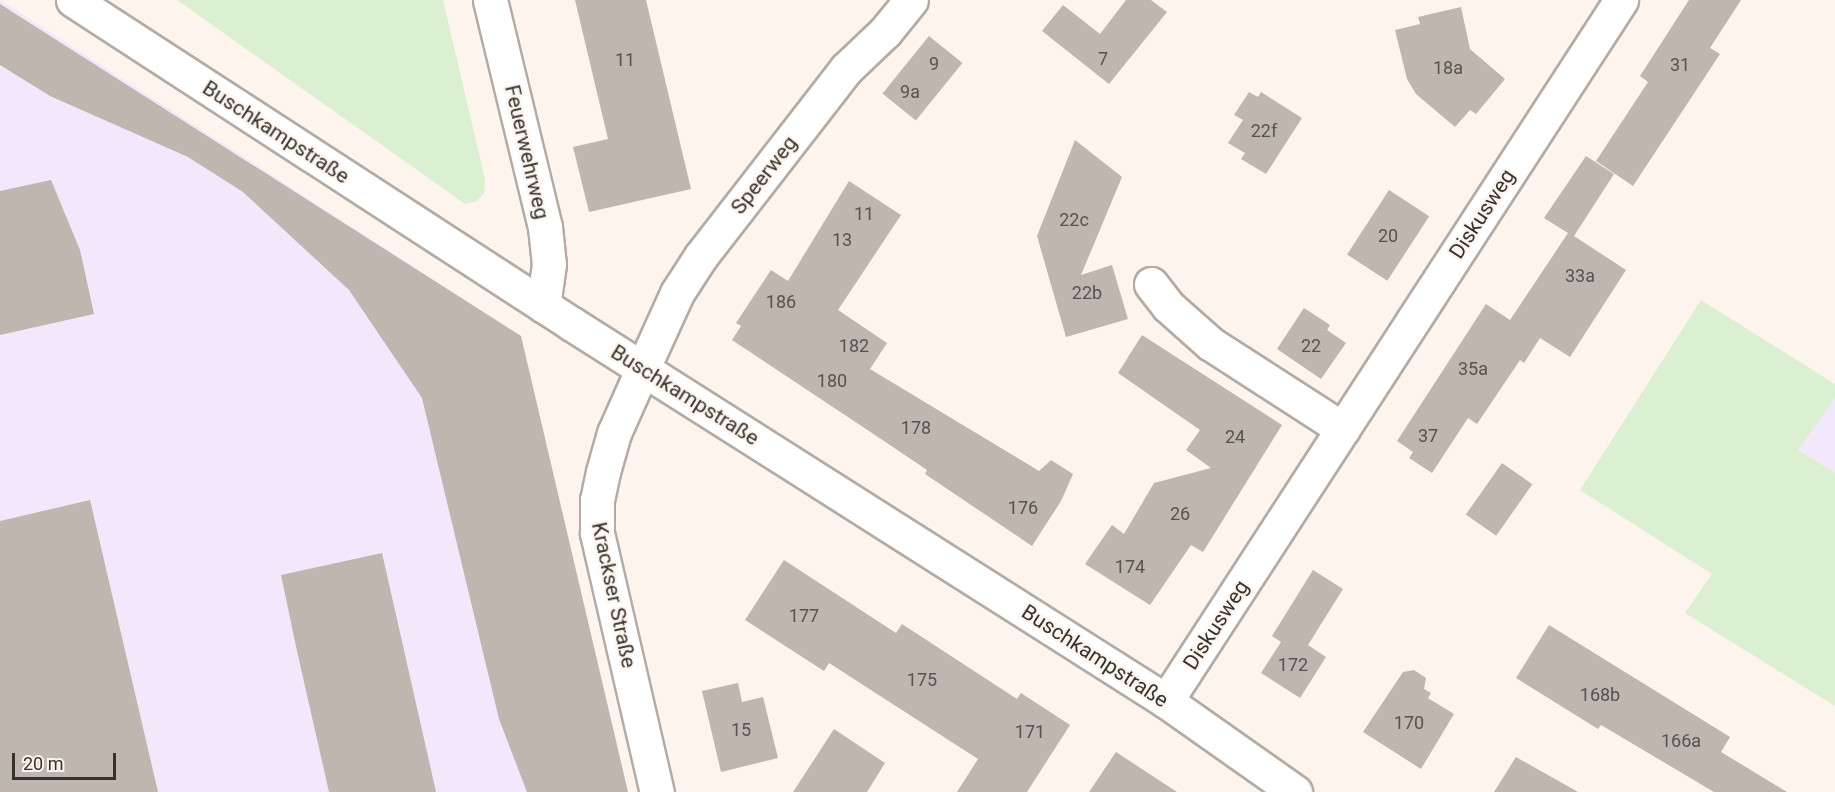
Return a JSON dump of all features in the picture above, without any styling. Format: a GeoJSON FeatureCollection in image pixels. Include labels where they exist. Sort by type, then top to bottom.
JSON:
{"type":"FeatureCollection","features":[{"type":"Feature","properties":{"kind":"street","name":"Buschkampstraße"},"geometry":{"type":"LineString","coordinates":[[73,0],[543,306],[1166,701],[1296,792]]}},
{"type":"Feature","properties":{"kind":"street","name":"Feuerwehrweg"},"geometry":{"type":"LineString","coordinates":[[490,0],[545,227],[549,264],[543,306]]}},
{"type":"Feature","properties":{"kind":"street","name":"Speerweg"},"geometry":{"type":"LineString","coordinates":[[643,368],[677,293],[701,256],[846,69],[885,32],[911,0]]}},
{"type":"Feature","properties":{"kind":"street","name":"Diskusweg"},"geometry":{"type":"LineString","coordinates":[[1166,701],[1621,0]]}},
{"type":"Feature","properties":{"kind":"street"},"geometry":{"type":"LineString","coordinates":[[1151,284],[1179,318],[1211,344],[1343,429]]}},
{"type":"Feature","properties":{"kind":"street","name":"Krackser Straße"},"geometry":{"type":"LineString","coordinates":[[643,368],[614,433],[603,472],[597,500],[597,533],[657,792]]}},
{"type":"Feature","properties":{"kind":"shaded area"},"geometry":{"type":"Polygon","coordinates":[[[0,0],[521,336],[628,792],[0,792],[0,0]]]}},
{"type":"Feature","properties":{"kind":"shaded area"},"geometry":{"type":"Polygon","coordinates":[[[1835,398],[1835,473],[1798,450],[1835,398]]]}},
{"type":"Feature","properties":{"kind":"green space"},"geometry":{"type":"Polygon","coordinates":[[[177,0],[443,0],[485,179],[484,193],[477,201],[465,204],[177,0]]]}},
{"type":"Feature","properties":{"kind":"green space"},"geometry":{"type":"Polygon","coordinates":[[[1701,300],[1835,384],[1835,398],[1798,450],[1835,473],[1835,706],[1685,613],[1712,574],[1580,490],[1701,300]]]}},
{"type":"Feature","properties":{"kind":"building"},"geometry":{"type":"Polygon","coordinates":[[[575,0],[646,0],[691,189],[589,212],[573,147],[608,139],[575,0]]]}},
{"type":"Feature","properties":{"kind":"building"},"geometry":{"type":"Polygon","coordinates":[[[1126,0],[1151,0],[1167,12],[1109,84],[1042,31],[1063,5],[1100,34],[1126,0]]]}},
{"type":"Feature","properties":{"kind":"building"},"geometry":{"type":"Polygon","coordinates":[[[1689,0],[1741,0],[1710,48],[1720,54],[1633,186],[1596,161],[1648,82],[1640,76],[1689,0]]]}},
{"type":"Feature","properties":{"kind":"building"},"geometry":{"type":"Polygon","coordinates":[[[0,4],[521,336],[628,792],[527,792],[499,719],[422,398],[349,290],[243,192],[188,157],[50,96],[0,65],[0,4]]]}},
{"type":"Feature","properties":{"kind":"building"},"geometry":{"type":"Polygon","coordinates":[[[1461,7],[1470,49],[1505,79],[1476,114],[1470,110],[1455,127],[1416,94],[1407,79],[1395,30],[1420,24],[1418,17],[1461,7]]]}},
{"type":"Feature","properties":{"kind":"building"},"geometry":{"type":"Polygon","coordinates":[[[929,36],[962,63],[916,121],[882,94],[929,36]]]}},
{"type":"Feature","properties":{"kind":"building"},"geometry":{"type":"Polygon","coordinates":[[[1249,92],[1258,97],[1261,92],[1302,118],[1266,174],[1241,159],[1245,153],[1228,143],[1243,120],[1234,115],[1249,92]]]}},
{"type":"Feature","properties":{"kind":"building"},"geometry":{"type":"Polygon","coordinates":[[[1075,140],[1122,177],[1081,275],[1112,265],[1128,319],[1066,337],[1037,236],[1075,140]]]}},
{"type":"Feature","properties":{"kind":"building"},"geometry":{"type":"Polygon","coordinates":[[[1586,156],[1614,174],[1574,236],[1626,270],[1570,357],[1540,338],[1524,363],[1520,360],[1477,424],[1468,418],[1432,473],[1409,458],[1413,452],[1397,441],[1486,304],[1510,320],[1568,233],[1544,218],[1586,156]]]}},
{"type":"Feature","properties":{"kind":"building"},"geometry":{"type":"Polygon","coordinates":[[[51,180],[80,250],[94,314],[0,335],[0,191],[51,180]]]}},
{"type":"Feature","properties":{"kind":"building"},"geometry":{"type":"Polygon","coordinates":[[[849,181],[901,215],[838,310],[887,343],[870,369],[1039,471],[1051,460],[1073,474],[1061,501],[1032,546],[925,474],[927,470],[732,340],[741,326],[736,323],[771,270],[788,281],[849,181]]]}},
{"type":"Feature","properties":{"kind":"building"},"geometry":{"type":"Polygon","coordinates":[[[1389,190],[1429,216],[1387,281],[1347,255],[1389,190]]]}},
{"type":"Feature","properties":{"kind":"building"},"geometry":{"type":"Polygon","coordinates":[[[1304,308],[1330,325],[1327,330],[1346,343],[1321,379],[1277,349],[1304,308]]]}},
{"type":"Feature","properties":{"kind":"building"},"geometry":{"type":"Polygon","coordinates":[[[1142,335],[1282,425],[1203,552],[1191,545],[1150,605],[1085,564],[1112,525],[1124,534],[1154,483],[1211,468],[1186,450],[1200,430],[1118,373],[1142,335]]]}},
{"type":"Feature","properties":{"kind":"building"},"geometry":{"type":"Polygon","coordinates":[[[1502,463],[1532,484],[1496,536],[1466,515],[1502,463]]]}},
{"type":"Feature","properties":{"kind":"building"},"geometry":{"type":"Polygon","coordinates":[[[90,500],[158,792],[0,792],[0,521],[90,500]]]}},
{"type":"Feature","properties":{"kind":"building"},"geometry":{"type":"Polygon","coordinates":[[[382,553],[436,792],[329,792],[297,651],[281,575],[382,553]]]}},
{"type":"Feature","properties":{"kind":"building"},"geometry":{"type":"Polygon","coordinates":[[[784,560],[896,633],[902,624],[1017,699],[1021,693],[1070,725],[1027,792],[957,792],[978,759],[829,663],[824,671],[745,620],[784,560]]]}},
{"type":"Feature","properties":{"kind":"building"},"geometry":{"type":"Polygon","coordinates":[[[1313,570],[1343,589],[1308,645],[1326,657],[1300,698],[1261,673],[1281,642],[1272,636],[1313,570]]]}},
{"type":"Feature","properties":{"kind":"building"},"geometry":{"type":"Polygon","coordinates":[[[1549,625],[1730,737],[1721,752],[1787,792],[1714,792],[1601,725],[1598,729],[1516,678],[1549,625]]]}},
{"type":"Feature","properties":{"kind":"building"},"geometry":{"type":"Polygon","coordinates":[[[1414,670],[1426,678],[1424,689],[1431,693],[1428,698],[1454,714],[1421,769],[1363,732],[1403,672],[1414,670]]]}},
{"type":"Feature","properties":{"kind":"building"},"geometry":{"type":"Polygon","coordinates":[[[738,683],[742,702],[763,697],[778,758],[721,772],[702,691],[738,683]]]}},
{"type":"Feature","properties":{"kind":"building"},"geometry":{"type":"Polygon","coordinates":[[[834,729],[885,763],[867,792],[793,792],[834,729]]]}},
{"type":"Feature","properties":{"kind":"building"},"geometry":{"type":"Polygon","coordinates":[[[1116,752],[1177,792],[1089,792],[1116,752]]]}},
{"type":"Feature","properties":{"kind":"building"},"geometry":{"type":"Polygon","coordinates":[[[1516,757],[1578,792],[1494,792],[1516,757]]]}}]}
